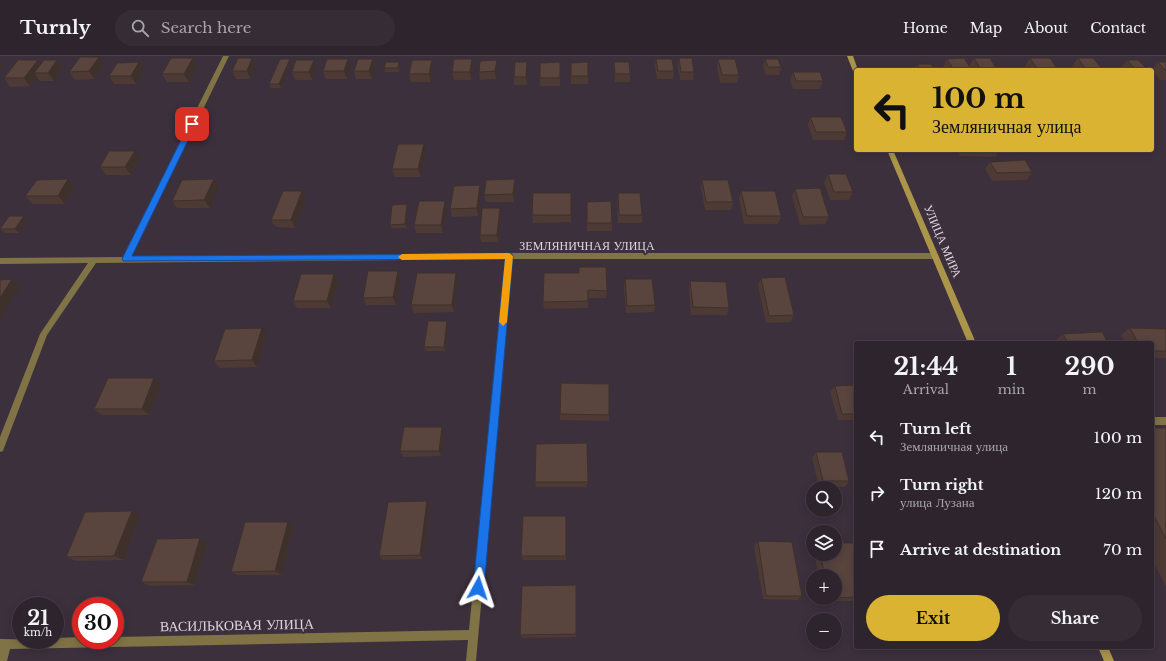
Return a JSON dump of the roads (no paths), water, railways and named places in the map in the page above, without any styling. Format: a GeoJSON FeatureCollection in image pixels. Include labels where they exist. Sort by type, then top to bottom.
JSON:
{"type":"FeatureCollection","features":[{"type":"Feature","properties":{"kind":"main road"},"geometry":{"type":"LineString","coordinates":[[850,56],[855,68]]}},
{"type":"Feature","properties":{"kind":"main road","name":"УЛИЦА МИРА"},"geometry":{"type":"LineString","coordinates":[[891,152],[971,341]]}},
{"type":"Feature","properties":{"kind":"main road"},"geometry":{"type":"LineString","coordinates":[[1104,649],[1109,661]]}},
{"type":"Feature","properties":{"kind":"street"},"geometry":{"type":"LineString","coordinates":[[126,259],[226,56]]}},
{"type":"Feature","properties":{"kind":"street"},"geometry":{"type":"LineString","coordinates":[[471,661],[509,256]]}},
{"type":"Feature","properties":{"kind":"street","name":"ЗЕМЛЯНИЧНАЯ УЛИЦА"},"geometry":{"type":"LineString","coordinates":[[0,261],[509,256],[935,256]]}},
{"type":"Feature","properties":{"kind":"street"},"geometry":{"type":"LineString","coordinates":[[0,448],[44,334],[93,261]]}},
{"type":"Feature","properties":{"kind":"street"},"geometry":{"type":"LineString","coordinates":[[1154,421],[1166,421]]}},
{"type":"Feature","properties":{"kind":"street","name":"ВАСИЛЬКОВАЯ УЛИЦА"},"geometry":{"type":"LineString","coordinates":[[3,644],[474,635]]}},
{"type":"Feature","properties":{"kind":"street"},"geometry":{"type":"LineString","coordinates":[[2,661],[3,644]]}}]}
